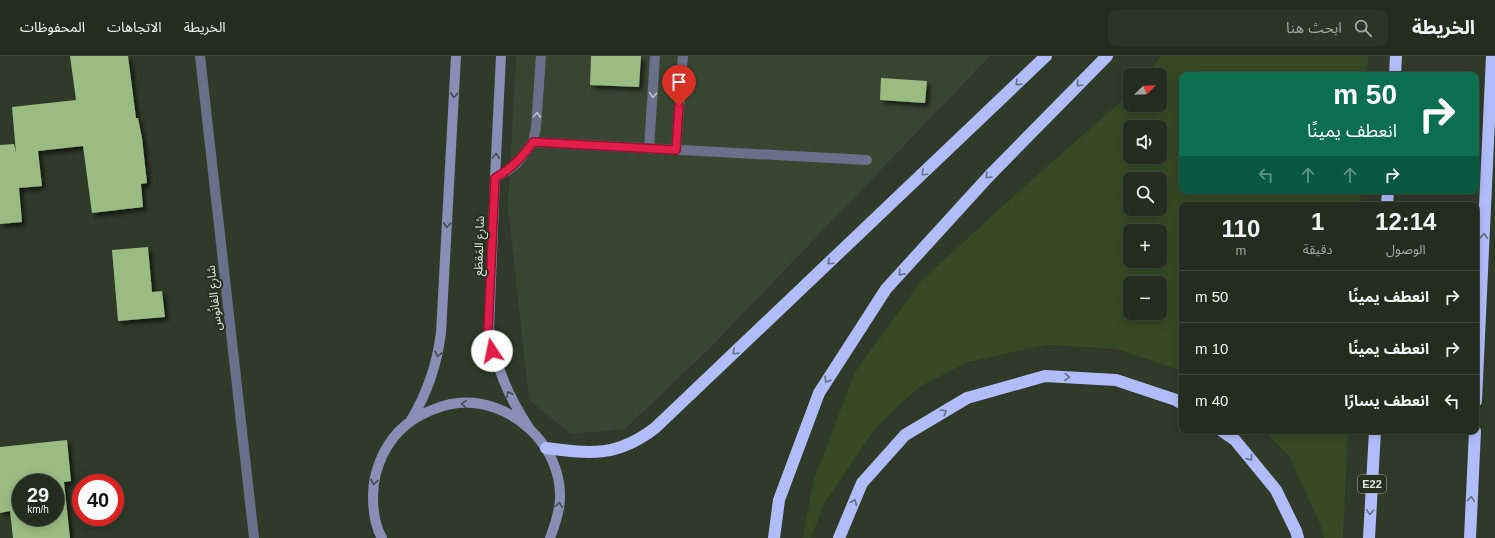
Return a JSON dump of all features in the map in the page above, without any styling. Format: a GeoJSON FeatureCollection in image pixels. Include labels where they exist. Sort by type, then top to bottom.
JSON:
{"type":"FeatureCollection","features":[{"type":"Feature","properties":{"kind":"highway"},"geometry":{"type":"LineString","coordinates":[[546,448],[594,453],[610,451],[627,446],[642,438],[655,428],[1046,56]]}},
{"type":"Feature","properties":{"kind":"highway"},"geometry":{"type":"LineString","coordinates":[[774,538],[779,500],[819,393],[886,289],[990,175],[1107,56]]}},
{"type":"Feature","properties":{"kind":"highway"},"geometry":{"type":"LineString","coordinates":[[1395,72],[1396,56]]}},
{"type":"Feature","properties":{"kind":"highway"},"geometry":{"type":"LineString","coordinates":[[1479,336],[1492,56]]}},
{"type":"Feature","properties":{"kind":"highway"},"geometry":{"type":"LineString","coordinates":[[839,538],[862,483],[905,435],[967,398],[1045,376],[1116,380],[1179,402]]}},
{"type":"Feature","properties":{"kind":"highway"},"geometry":{"type":"LineString","coordinates":[[1226,434],[1235,440],[1276,490],[1298,538]]}},
{"type":"Feature","properties":{"kind":"highway","name":"E22"},"geometry":{"type":"LineString","coordinates":[[1369,538],[1375,434]]}},
{"type":"Feature","properties":{"kind":"highway"},"geometry":{"type":"LineString","coordinates":[[1470,538],[1475,434]]}},
{"type":"Feature","properties":{"kind":"street","name":"شارع الفانُوس"},"geometry":{"type":"LineString","coordinates":[[200,56],[254,538]]}},
{"type":"Feature","properties":{"kind":"street"},"geometry":{"type":"LineString","coordinates":[[382,538],[373,510],[373,484],[380,460],[393,438],[411,420],[421,404],[439,351],[456,56]]}},
{"type":"Feature","properties":{"kind":"street","name":"شارع المَقطَع"},"geometry":{"type":"LineString","coordinates":[[501,56],[488,330],[492,351],[507,391],[529,428]]}},
{"type":"Feature","properties":{"kind":"street"},"geometry":{"type":"LineString","coordinates":[[495,178],[517,163],[533,142],[536,127],[541,56]]}},
{"type":"Feature","properties":{"kind":"street"},"geometry":{"type":"LineString","coordinates":[[649,149],[655,56]]}},
{"type":"Feature","properties":{"kind":"street"},"geometry":{"type":"LineString","coordinates":[[676,150],[683,56]]}},
{"type":"Feature","properties":{"kind":"street"},"geometry":{"type":"LineString","coordinates":[[533,142],[867,160]]}},
{"type":"Feature","properties":{"kind":"street"},"geometry":{"type":"LineString","coordinates":[[411,420],[434,408],[465,403],[484,405],[508,413],[529,428],[546,448],[556,471],[560,497],[556,522],[550,538]]}},
{"type":"Feature","properties":{"kind":"shaded area"},"geometry":{"type":"Polygon","coordinates":[[[516,56],[990,56],[711,347],[625,429],[571,434],[529,400],[508,207],[516,56]]]}},
{"type":"Feature","properties":{"kind":"green space"},"geometry":{"type":"Polygon","coordinates":[[[1161,56],[1368,56],[1367,72],[1179,72],[1179,194],[1361,194],[1360,202],[1179,202],[1179,370],[1117,349],[1046,345],[968,362],[919,387],[875,428],[824,504],[811,538],[803,538],[813,482],[855,372],[921,281],[1017,193],[1123,100],[1123,112],[1167,112],[1167,68],[1151,68],[1161,56]]]}},
{"type":"Feature","properties":{"kind":"green space"},"geometry":{"type":"Polygon","coordinates":[[[1267,434],[1348,434],[1343,538],[1324,538],[1320,524],[1289,456],[1267,434]]]}},
{"type":"Feature","properties":{"kind":"building"},"geometry":{"type":"Polygon","coordinates":[[[70,56],[128,56],[136,118],[138,118],[142,138],[147,183],[141,184],[143,207],[92,213],[83,146],[38,151],[42,186],[19,188],[22,222],[0,224],[0,145],[14,144],[16,153],[12,107],[76,100],[70,56]]]}},
{"type":"Feature","properties":{"kind":"building"},"geometry":{"type":"Polygon","coordinates":[[[591,56],[641,56],[639,87],[590,85],[591,56]]]}},
{"type":"Feature","properties":{"kind":"building"},"geometry":{"type":"Polygon","coordinates":[[[881,78],[927,81],[925,103],[880,100],[881,78]]]}},
{"type":"Feature","properties":{"kind":"building"},"geometry":{"type":"Polygon","coordinates":[[[148,247],[152,292],[162,291],[165,317],[118,321],[112,250],[148,247]]]}},
{"type":"Feature","properties":{"kind":"building"},"geometry":{"type":"Polygon","coordinates":[[[67,440],[71,481],[64,482],[70,538],[13,538],[10,511],[0,513],[0,447],[67,440]]]}},
{"type":"Feature","properties":{"kind":"route"},"geometry":{"type":"LineString","coordinates":[[492,351],[488,330],[495,178],[517,163],[533,142],[676,150],[679,106]]}}]}
